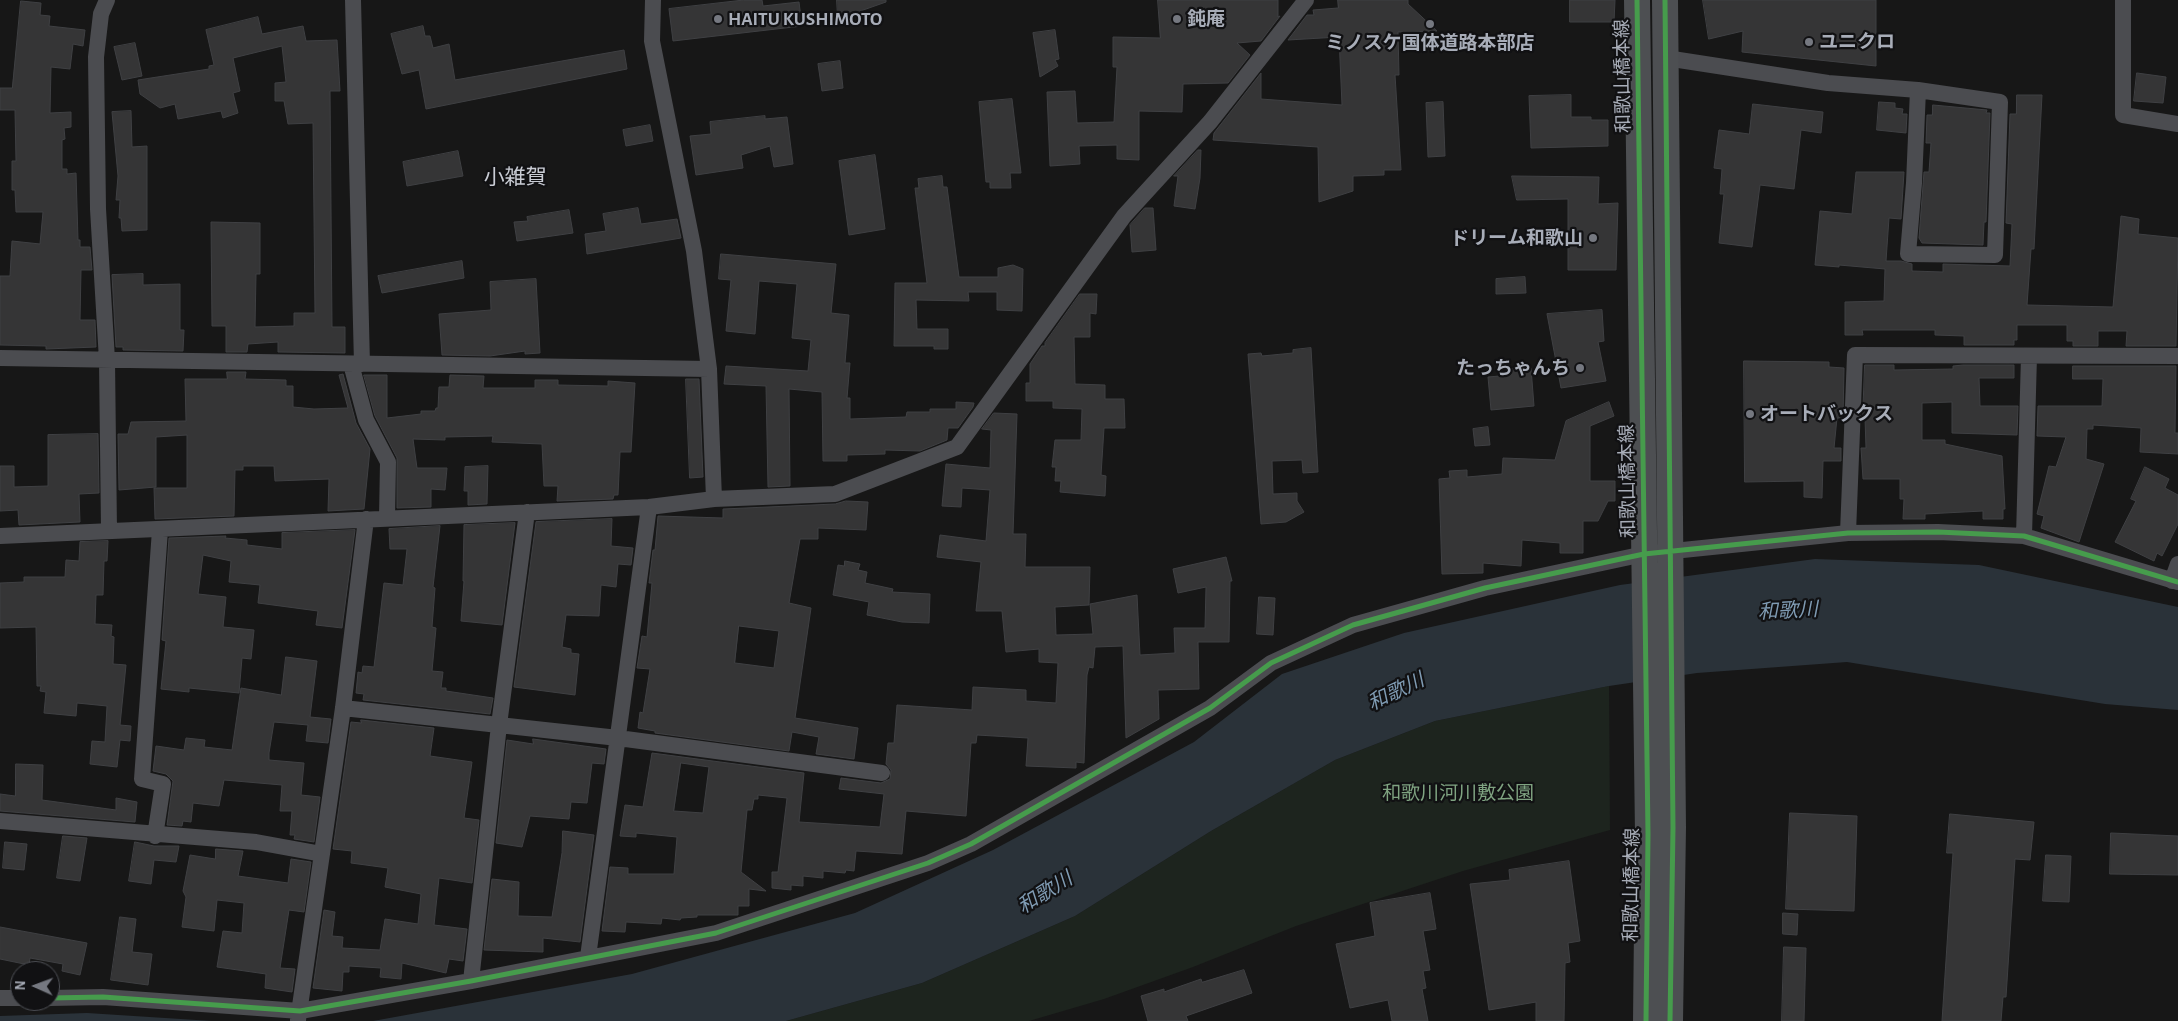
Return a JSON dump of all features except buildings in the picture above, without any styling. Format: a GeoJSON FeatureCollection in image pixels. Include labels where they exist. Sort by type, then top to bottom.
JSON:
{"type":"FeatureCollection","features":[{"type":"Feature","properties":{"kind":"main road","name":"和歌山橋本線"},"geometry":{"type":"LineString","coordinates":[[1637,0],[1648,834],[1646,1021]]}},
{"type":"Feature","properties":{"kind":"main road"},"geometry":{"type":"LineString","coordinates":[[1665,0],[1673,827],[1670,1021]]}},
{"type":"Feature","properties":{"kind":"street"},"geometry":{"type":"LineString","coordinates":[[106,0],[102,14],[96,58],[98,209],[108,360],[109,531]]}},
{"type":"Feature","properties":{"kind":"street"},"geometry":{"type":"LineString","coordinates":[[353,0],[357,364],[366,420],[388,462],[387,518]]}},
{"type":"Feature","properties":{"kind":"street"},"geometry":{"type":"LineString","coordinates":[[653,0],[652,41],[694,251],[709,369],[714,499]]}},
{"type":"Feature","properties":{"kind":"street"},"geometry":{"type":"LineString","coordinates":[[0,536],[649,507],[714,499],[835,494],[957,448],[1124,216],[1210,122],[1306,0]]}},
{"type":"Feature","properties":{"kind":"street"},"geometry":{"type":"LineString","coordinates":[[2123,0],[2123,115],[2178,124]]}},
{"type":"Feature","properties":{"kind":"street"},"geometry":{"type":"LineString","coordinates":[[1666,58],[1828,83],[1918,90],[2000,102],[1995,255],[1908,254],[1914,183],[1918,90]]}},
{"type":"Feature","properties":{"kind":"street"},"geometry":{"type":"LineString","coordinates":[[1848,533],[1855,355],[2178,356]]}},
{"type":"Feature","properties":{"kind":"street"},"geometry":{"type":"LineString","coordinates":[[2024,536],[2028,356]]}},
{"type":"Feature","properties":{"kind":"street"},"geometry":{"type":"LineString","coordinates":[[0,358],[709,369]]}},
{"type":"Feature","properties":{"kind":"street"},"geometry":{"type":"LineString","coordinates":[[588,958],[649,507]]}},
{"type":"Feature","properties":{"kind":"street"},"geometry":{"type":"LineString","coordinates":[[471,981],[499,725],[527,512]]}},
{"type":"Feature","properties":{"kind":"street"},"geometry":{"type":"LineString","coordinates":[[299,1016],[343,708],[366,519]]}},
{"type":"Feature","properties":{"kind":"street"},"geometry":{"type":"LineString","coordinates":[[155,836],[163,784],[142,779],[160,530]]}},
{"type":"Feature","properties":{"kind":"street"},"geometry":{"type":"LineString","coordinates":[[60,998],[103,998],[299,1016],[319,1014],[471,981],[716,933],[928,863],[971,844],[1210,708],[1271,663],[1353,625],[1485,588],[1644,560],[1848,533],[1938,532],[2024,536],[2175,581],[2178,564]]}},
{"type":"Feature","properties":{"kind":"street"},"geometry":{"type":"LineString","coordinates":[[343,708],[618,738],[882,773]]}},
{"type":"Feature","properties":{"kind":"street"},"geometry":{"type":"LineString","coordinates":[[0,821],[155,836],[256,842],[322,854]]}},
{"type":"Feature","properties":{"kind":"green space","name":"和歌川河川敷公園"},"geometry":{"type":"Polygon","coordinates":[[[1609,686],[1610,830],[1463,871],[1296,926],[1193,967],[1104,999],[1029,1021],[786,1021],[922,983],[1075,916],[1211,831],[1335,760],[1435,721],[1609,686]]]}},
{"type":"Feature","properties":{"kind":"water","name":"和歌川"},"geometry":{"type":"Polygon","coordinates":[[[1815,559],[1979,565],[2178,607],[2178,710],[2105,704],[1847,662],[1697,673],[1609,686],[1435,721],[1335,760],[1211,831],[1075,916],[922,983],[786,1021],[373,1021],[632,974],[855,913],[993,850],[1194,742],[1282,674],[1404,633],[1620,585],[1815,559]]]}},
{"type":"Feature","properties":{"kind":"water"},"geometry":{"type":"Polygon","coordinates":[[[87,1013],[212,1021],[0,1021],[0,1016],[87,1013]]]}},
{"type":"Feature","properties":{"kind":"cycle path"},"geometry":{"type":"LineString","coordinates":[[1637,0],[1648,834],[1646,1021]]}},
{"type":"Feature","properties":{"kind":"cycle path"},"geometry":{"type":"LineString","coordinates":[[1665,0],[1673,827],[1670,1021]]}},
{"type":"Feature","properties":{"kind":"cycle path"},"geometry":{"type":"LineString","coordinates":[[60,998],[103,997],[300,1011],[471,981],[716,933],[928,863],[971,844],[1210,708],[1271,663],[1353,625],[1485,588],[1644,554],[1848,533],[1938,532],[2024,536],[2178,582]]}},
{"type":"Feature","properties":{"kind":"place","name":"HAITU KUSHIMOTO"},"geometry":{"type":"Point","coordinates":[718,19]}},
{"type":"Feature","properties":{"kind":"place","name":"鈍庵"},"geometry":{"type":"Point","coordinates":[1177,19]}},
{"type":"Feature","properties":{"kind":"place","name":"ミノスケ国体道路本部店"},"geometry":{"type":"Point","coordinates":[1430,24]}},
{"type":"Feature","properties":{"kind":"place","name":"ユニクロ"},"geometry":{"type":"Point","coordinates":[1809,42]}},
{"type":"Feature","properties":{"kind":"place","name":"ドリーム和歌山"},"geometry":{"type":"Point","coordinates":[1593,238]}},
{"type":"Feature","properties":{"kind":"place","name":"たっちゃんち"},"geometry":{"type":"Point","coordinates":[1580,368]}},
{"type":"Feature","properties":{"kind":"place","name":"オートバックス"},"geometry":{"type":"Point","coordinates":[1750,414]}},
{"type":"Feature","properties":{"kind":"district","name":"小雑賀"},"geometry":{"type":"Point","coordinates":[515,178]}}]}
